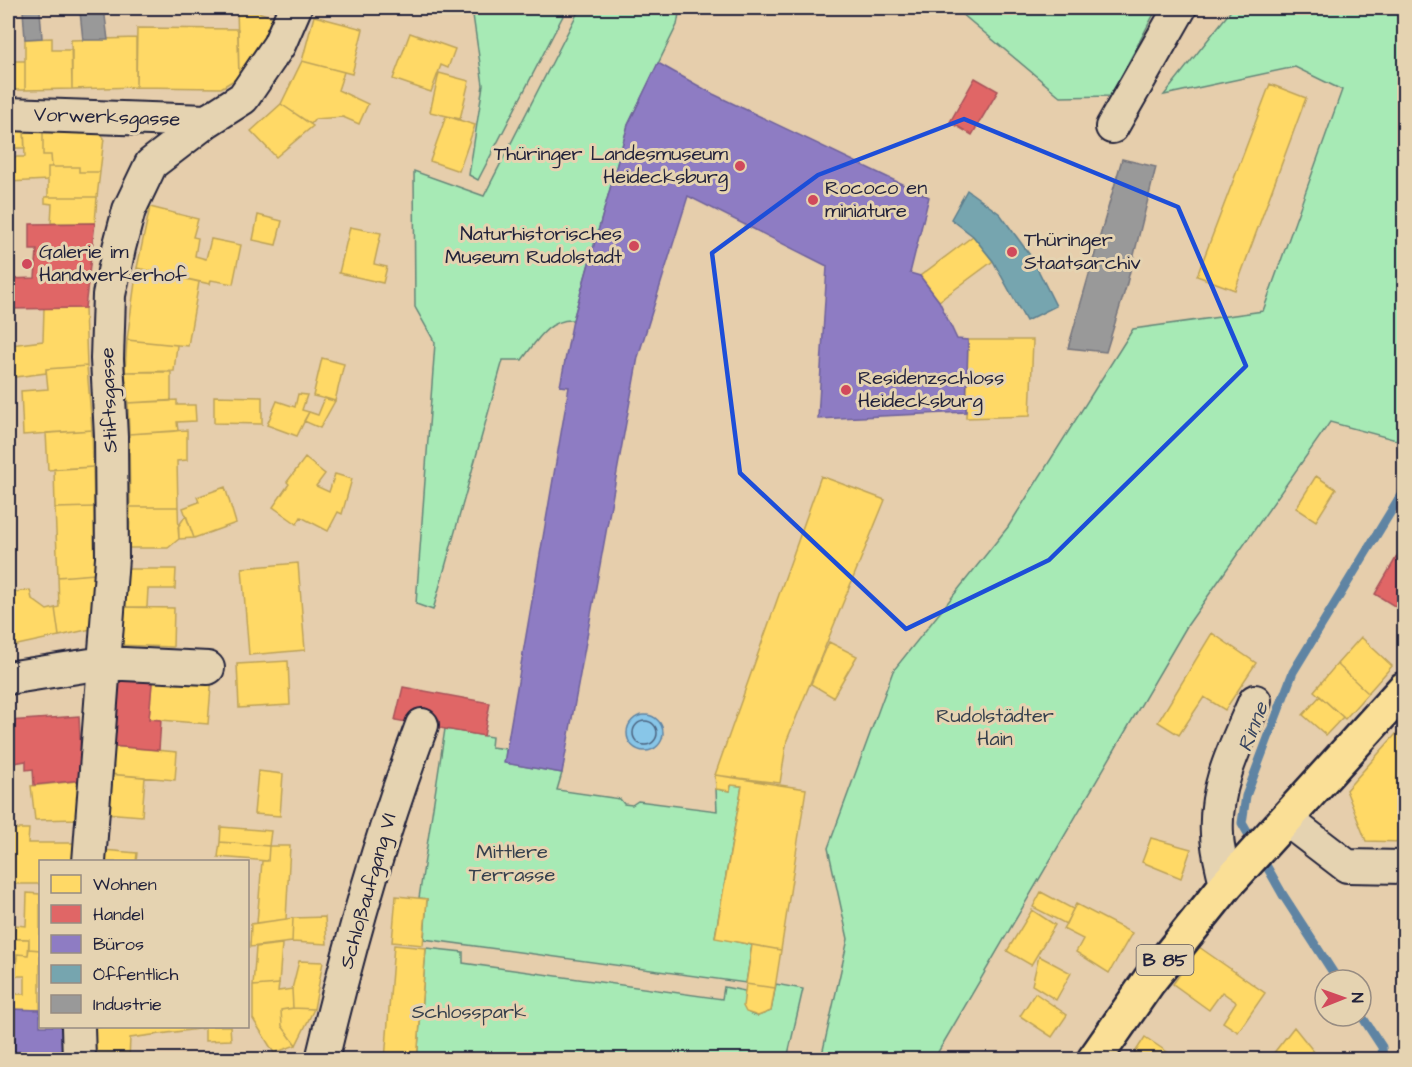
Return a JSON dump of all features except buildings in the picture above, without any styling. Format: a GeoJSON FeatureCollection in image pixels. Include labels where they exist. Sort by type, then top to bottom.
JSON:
{"type":"FeatureCollection","features":[{"type":"Feature","properties":{"kind":"main road","name":"B 85"},"geometry":{"type":"LineString","coordinates":[[1094,1059],[1149,981],[1235,876],[1404,689]]}},
{"type":"Feature","properties":{"kind":"street","name":"Stiftsgasse"},"geometry":{"type":"LineString","coordinates":[[89,860],[112,558],[111,436],[106,359],[111,285],[129,210],[151,164],[207,121],[243,98],[279,45],[295,8]]}},
{"type":"Feature","properties":{"kind":"street"},"geometry":{"type":"LineString","coordinates":[[1112,127],[1180,8]]}},
{"type":"Feature","properties":{"kind":"street","name":"Vorwerksgasse"},"geometry":{"type":"LineString","coordinates":[[8,114],[207,121]]}},
{"type":"Feature","properties":{"kind":"street"},"geometry":{"type":"LineString","coordinates":[[8,678],[103,663],[208,668]]}},
{"type":"Feature","properties":{"kind":"street"},"geometry":{"type":"LineString","coordinates":[[1235,876],[1216,836],[1217,802],[1225,770],[1256,701]]}},
{"type":"Feature","properties":{"kind":"street","name":"Schloßaufgang VI"},"geometry":{"type":"LineString","coordinates":[[322,1059],[396,797],[422,725]]}},
{"type":"Feature","properties":{"kind":"street"},"geometry":{"type":"LineString","coordinates":[[1282,826],[1347,866],[1404,867]]}},
{"type":"Feature","properties":{"kind":"street"},"geometry":{"type":"LineString","coordinates":[[78,1028],[79,1059]]}},
{"type":"Feature","properties":{"kind":"highlighted area"},"geometry":{"type":"Polygon","coordinates":[[[964,119],[1178,207],[1246,366],[1049,560],[906,629],[740,473],[712,253],[818,175],[964,119]]]}},
{"type":"Feature","properties":{"kind":"green space"},"geometry":{"type":"Polygon","coordinates":[[[472,8],[567,8],[478,180],[469,175],[483,85],[472,8]]]}},
{"type":"Feature","properties":{"kind":"green space"},"geometry":{"type":"Polygon","coordinates":[[[580,8],[680,8],[677,25],[628,125],[573,320],[556,323],[550,327],[522,360],[503,360],[433,610],[416,604],[435,343],[415,307],[414,171],[484,196],[580,8]]]}},
{"type":"Feature","properties":{"kind":"green space"},"geometry":{"type":"Polygon","coordinates":[[[955,8],[1157,8],[1111,96],[1061,97],[955,8]]]}},
{"type":"Feature","properties":{"kind":"green space","name":"Rudolstädter Hain"},"geometry":{"type":"Polygon","coordinates":[[[1233,8],[1404,8],[1404,438],[1400,441],[1330,422],[1187,626],[934,1059],[821,1059],[848,939],[828,848],[893,671],[1008,527],[1133,329],[1263,311],[1342,90],[1295,67],[1164,95],[1233,8]]]}},
{"type":"Feature","properties":{"kind":"green space","name":"Mittlere Terrasse"},"geometry":{"type":"Polygon","coordinates":[[[445,729],[492,737],[491,747],[506,749],[505,763],[562,773],[557,790],[620,799],[624,804],[632,805],[638,801],[717,811],[716,789],[730,791],[731,785],[742,786],[715,937],[752,945],[746,983],[424,939],[427,899],[419,898],[445,729]]]}},
{"type":"Feature","properties":{"kind":"green space","name":"Schlosspark"},"geometry":{"type":"Polygon","coordinates":[[[426,948],[463,952],[463,963],[722,999],[724,987],[745,991],[745,1008],[749,1013],[758,1016],[771,1011],[776,984],[803,989],[787,1059],[417,1060],[426,948]]]}},
{"type":"Feature","properties":{"kind":"water"},"geometry":{"type":"Polygon","coordinates":[[[645,715],[658,720],[663,733],[658,746],[645,751],[632,746],[627,733],[632,720],[645,715]]]}},
{"type":"Feature","properties":{"kind":"waterway","name":"Rinne"},"geometry":{"type":"LineString","coordinates":[[1330,968],[1283,895],[1242,823],[1246,796],[1293,672],[1404,490]]}},
{"type":"Feature","properties":{"kind":"waterway","name":"Rinne"},"geometry":{"type":"LineString","coordinates":[[1370,1028],[1382,1047],[1383,1060]]}},
{"type":"Feature","properties":{"kind":"place","name":"Thüringer Landesmuseum Heidecksburg"},"geometry":{"type":"Point","coordinates":[740,166]}},
{"type":"Feature","properties":{"kind":"place","name":"Rococo en miniature"},"geometry":{"type":"Point","coordinates":[813,200]}},
{"type":"Feature","properties":{"kind":"place","name":"Naturhistorisches Museum Rudolstadt"},"geometry":{"type":"Point","coordinates":[634,246]}},
{"type":"Feature","properties":{"kind":"place","name":"Thüringer Staatsarchiv"},"geometry":{"type":"Point","coordinates":[1012,252]}},
{"type":"Feature","properties":{"kind":"place","name":"Galerie im Handwerkerhof"},"geometry":{"type":"Point","coordinates":[27,264]}},
{"type":"Feature","properties":{"kind":"place","name":"Residenzschloss Heidecksburg"},"geometry":{"type":"Point","coordinates":[846,390]}}]}
